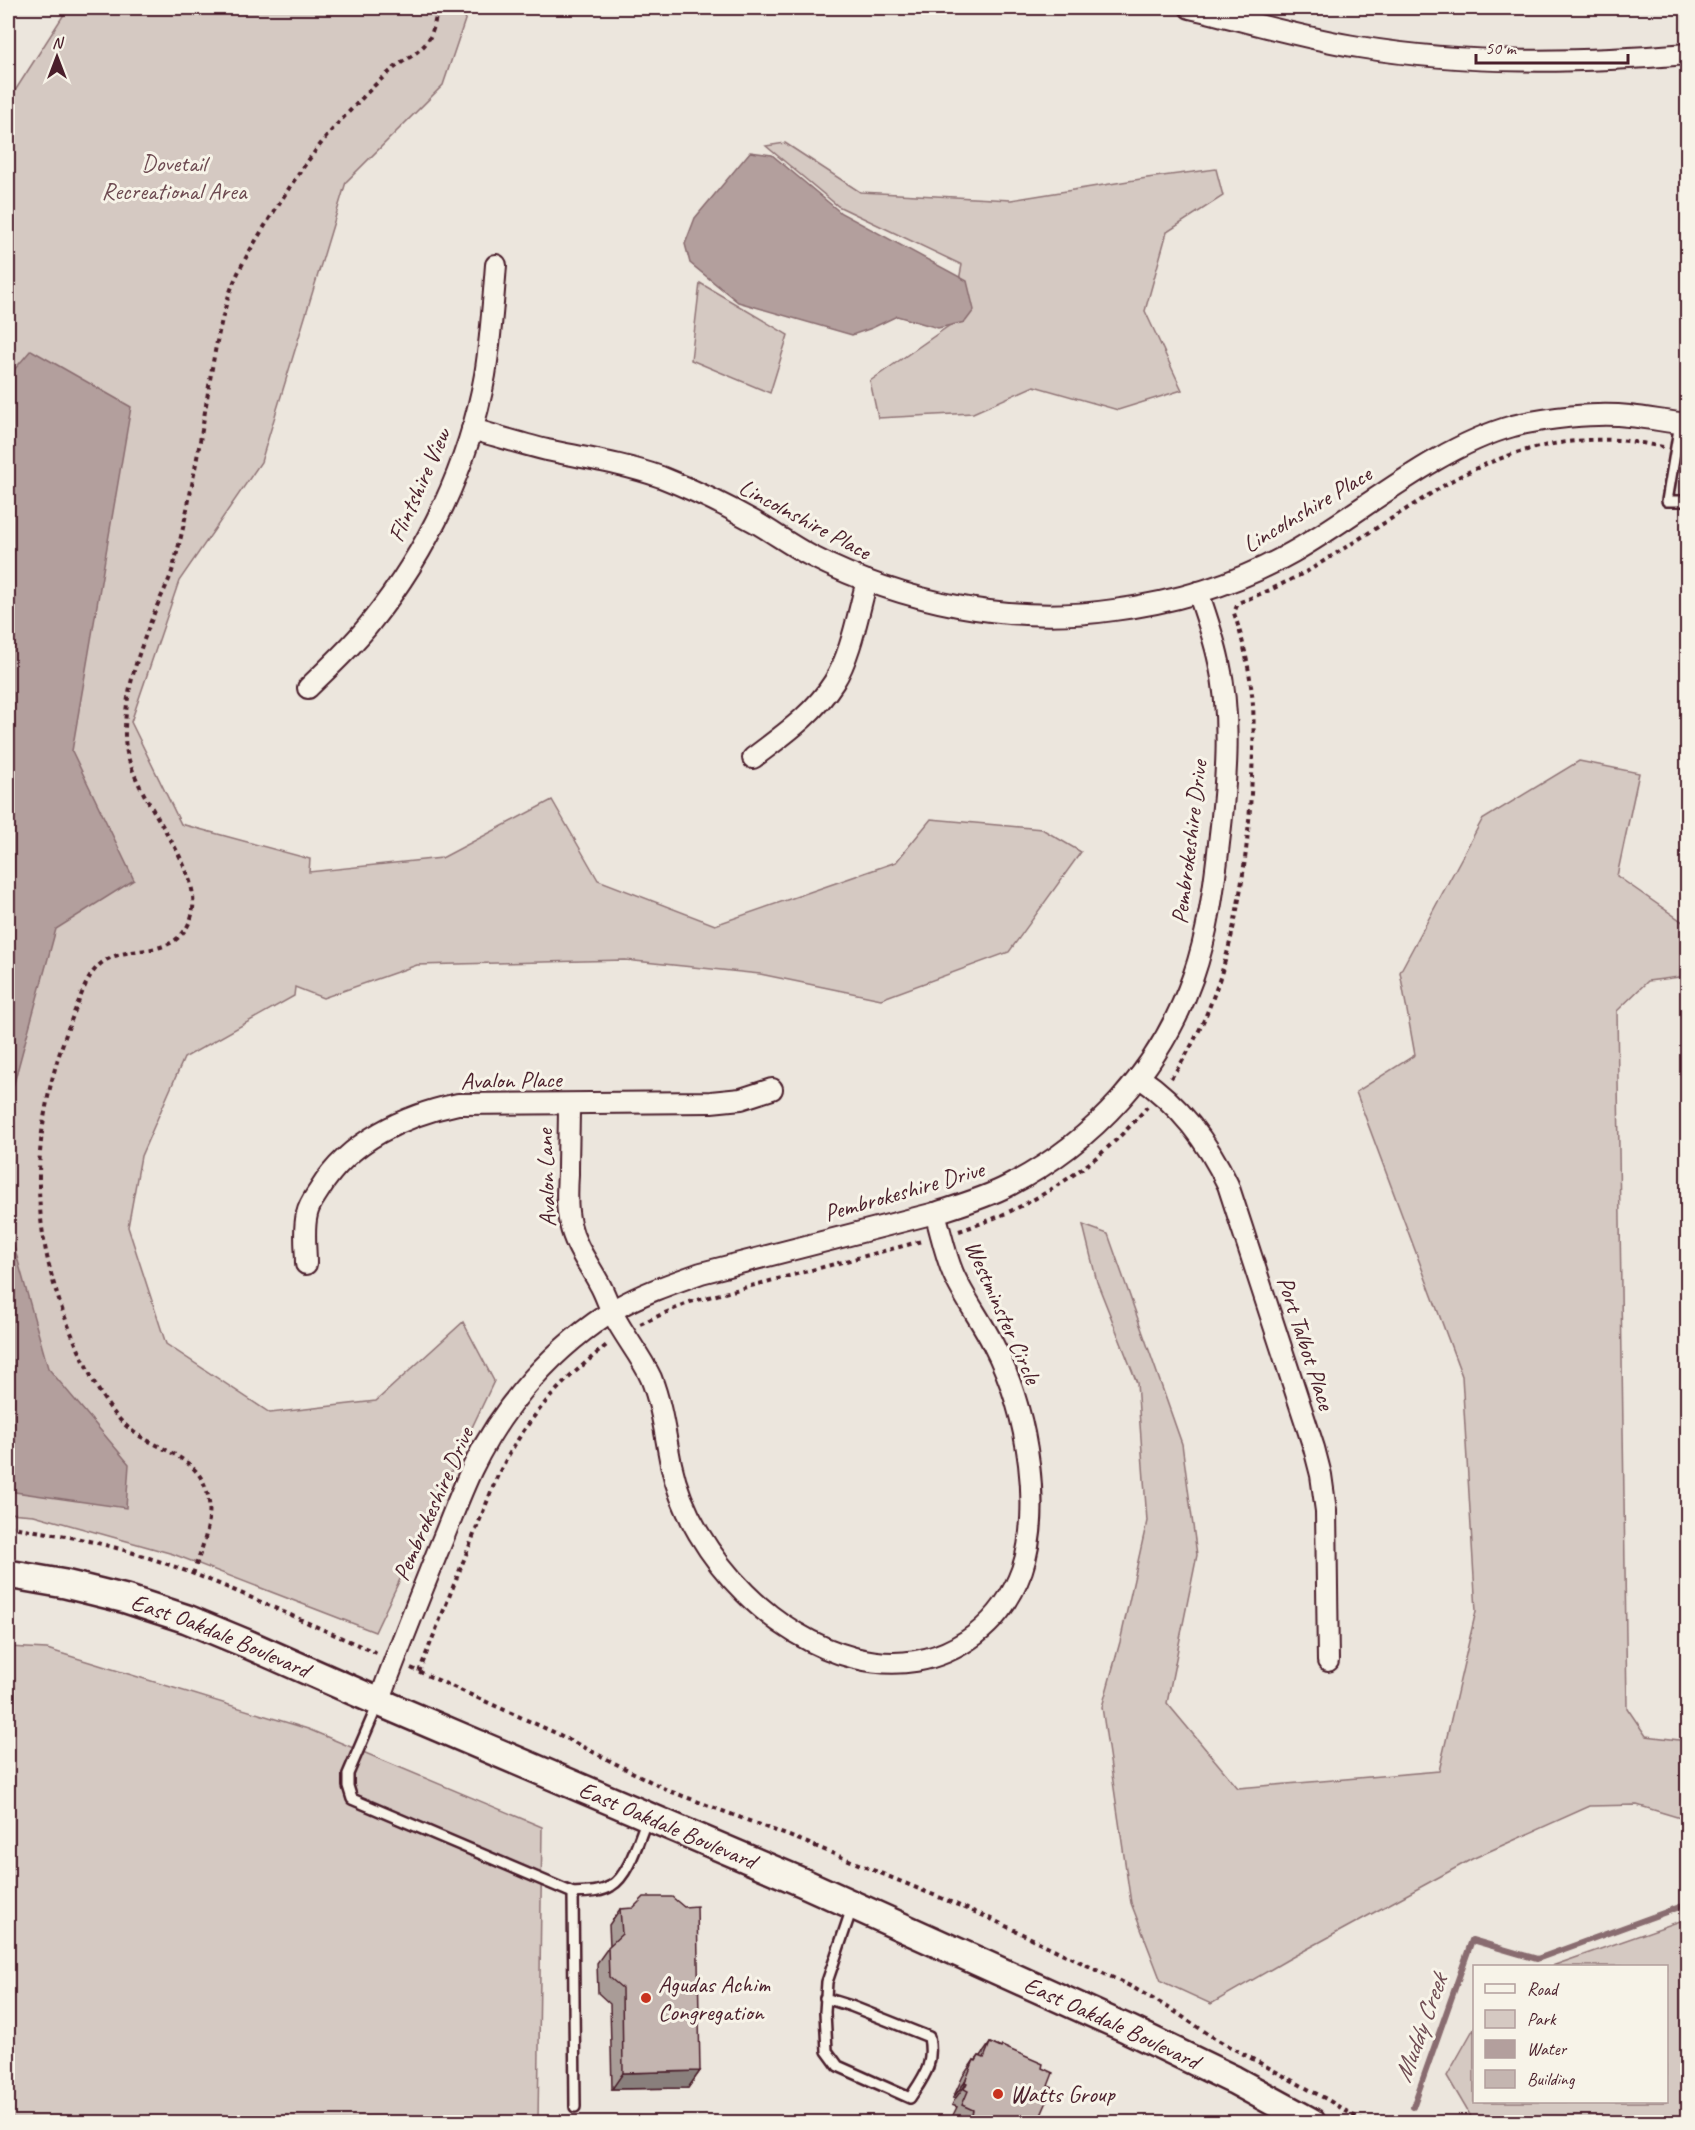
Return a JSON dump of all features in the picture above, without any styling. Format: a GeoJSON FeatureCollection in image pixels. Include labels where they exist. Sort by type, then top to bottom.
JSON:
{"type":"FeatureCollection","features":[{"type":"Feature","properties":{"kind":"main road","name":"East Oakdale Boulevard"},"geometry":{"type":"LineString","coordinates":[[8,1574],[65,1584],[187,1619],[804,1882],[1149,2039],[1234,2080],[1311,2122]]}},
{"type":"Feature","properties":{"kind":"street"},"geometry":{"type":"LineString","coordinates":[[1190,8],[1293,35],[1424,56],[1620,60],[1688,54]]}},
{"type":"Feature","properties":{"kind":"street","name":"Flintshire View"},"geometry":{"type":"LineString","coordinates":[[308,688],[370,624],[403,579],[431,532],[454,482],[472,429],[484,375],[492,321],[496,265]]}},
{"type":"Feature","properties":{"kind":"street","name":"Lincolnshire Place"},"geometry":{"type":"LineString","coordinates":[[472,429],[545,449],[609,462],[660,477],[716,500],[810,555],[867,581],[918,597],[970,609],[1058,615],[1112,611],[1164,602],[1246,575],[1292,552],[1401,482],[1468,443],[1514,426],[1578,416],[1627,415],[1684,424]]}},
{"type":"Feature","properties":{"kind":"street"},"geometry":{"type":"LineString","coordinates":[[753,758],[796,725],[818,704],[835,681],[844,660],[867,581]]}},
{"type":"Feature","properties":{"kind":"street","name":"Pembrokeshire Drive"},"geometry":{"type":"LineString","coordinates":[[379,1702],[471,1470],[489,1437],[510,1406],[533,1377],[569,1344],[612,1312],[665,1286],[701,1273],[935,1213],[972,1202],[1006,1187],[1039,1169],[1070,1148],[1098,1124],[1139,1077],[1161,1046],[1193,976],[1205,933],[1216,870],[1223,807],[1226,743],[1224,691],[1220,663],[1198,592]]}},
{"type":"Feature","properties":{"kind":"street","name":"Port Talbot Place"},"geometry":{"type":"LineString","coordinates":[[1139,1077],[1176,1107],[1197,1130],[1215,1157],[1228,1185],[1314,1448],[1321,1475],[1326,1511],[1328,1661]]}},
{"type":"Feature","properties":{"kind":"street","name":"Avalon Place"},"geometry":{"type":"LineString","coordinates":[[306,1264],[307,1215],[325,1182],[346,1158],[371,1138],[398,1123],[442,1107],[458,1104],[569,1105],[711,1102],[741,1099],[772,1089]]}},
{"type":"Feature","properties":{"kind":"street","name":"Avalon Lane"},"geometry":{"type":"LineString","coordinates":[[569,1105],[567,1198],[569,1222],[577,1248],[600,1286],[612,1312]]}},
{"type":"Feature","properties":{"kind":"street","name":"Westminster Circle"},"geometry":{"type":"LineString","coordinates":[[612,1312],[649,1375],[659,1400],[671,1467],[684,1505],[718,1563],[744,1593],[793,1631],[828,1649],[858,1660],[885,1664],[913,1662],[940,1655],[965,1643],[1000,1611],[1023,1568],[1028,1545],[1031,1510],[1022,1422],[1009,1380],[994,1345],[954,1276],[935,1213]]}},
{"type":"Feature","properties":{"kind":"lane"},"geometry":{"type":"LineString","coordinates":[[1684,424],[1676,449],[1667,501],[1688,501]]}},
{"type":"Feature","properties":{"kind":"lane"},"geometry":{"type":"LineString","coordinates":[[379,1702],[348,1774],[348,1786],[352,1798],[573,1893],[593,1892],[611,1886],[624,1873],[648,1816]]}},
{"type":"Feature","properties":{"kind":"lane"},"geometry":{"type":"LineString","coordinates":[[573,1893],[575,2107]]}},
{"type":"Feature","properties":{"kind":"lane"},"geometry":{"type":"LineString","coordinates":[[825,1998],[929,2037],[932,2053],[927,2072],[910,2098],[838,2066],[827,2050],[825,1998],[826,1982],[852,1905]]}},
{"type":"Feature","properties":{"kind":"path"},"geometry":{"type":"LineString","coordinates":[[193,1574],[210,1520],[209,1499],[205,1485],[199,1473],[186,1461],[134,1432],[117,1417],[91,1377],[62,1312],[48,1262],[40,1210],[39,1176],[45,1107],[62,1044],[90,976],[104,961],[114,956],[158,948],[177,939],[189,923],[192,911],[191,885],[187,870],[147,801],[130,765],[125,745],[125,723],[132,676],[178,550],[202,429],[215,348],[232,285],[304,164],[377,83],[423,47],[432,34],[438,8]]}},
{"type":"Feature","properties":{"kind":"path"},"geometry":{"type":"LineString","coordinates":[[419,1672],[497,1477],[512,1448],[531,1419],[564,1381],[591,1357],[624,1332],[690,1302],[941,1236],[980,1224],[1051,1191],[1110,1146],[1132,1125],[1177,1070],[1207,1011],[1223,972],[1238,901],[1251,802],[1253,748],[1253,696],[1246,651],[1234,613],[1239,603],[1308,571],[1450,481],[1473,468],[1506,455],[1551,444],[1590,440],[1617,440],[1676,449]]}},
{"type":"Feature","properties":{"kind":"path"},"geometry":{"type":"LineString","coordinates":[[8,1526],[85,1540],[193,1574],[251,1597],[558,1734],[667,1790],[805,1842],[987,1917],[1132,1987],[1174,2011],[1214,2038],[1365,2122]]}},
{"type":"Feature","properties":{"kind":"green space","name":"Dovetail Recreational Area"},"geometry":{"type":"Polygon","coordinates":[[[68,8],[469,8],[443,85],[346,182],[261,462],[179,581],[131,722],[181,824],[310,859],[309,872],[442,858],[552,800],[598,880],[715,925],[896,862],[931,819],[1042,829],[1081,852],[1009,952],[881,999],[760,974],[625,960],[417,965],[323,998],[295,987],[294,996],[184,1058],[141,1156],[128,1227],[166,1344],[270,1413],[376,1401],[463,1322],[494,1381],[375,1632],[173,1554],[34,1515],[8,1513],[8,98],[11,97],[68,8]]]}},
{"type":"Feature","properties":{"kind":"green space"},"geometry":{"type":"Polygon","coordinates":[[[785,143],[860,192],[1011,200],[1216,169],[1223,196],[1167,232],[1145,311],[1182,390],[1118,410],[1034,386],[973,413],[878,418],[870,381],[950,325],[962,265],[838,206],[766,146],[785,143]]]}},
{"type":"Feature","properties":{"kind":"green space"},"geometry":{"type":"Polygon","coordinates":[[[700,283],[788,335],[770,393],[691,360],[700,283]]]}},
{"type":"Feature","properties":{"kind":"green space"},"geometry":{"type":"Polygon","coordinates":[[[1579,761],[1639,773],[1617,876],[1687,925],[1687,976],[1648,981],[1617,1011],[1627,1708],[1646,1736],[1687,1741],[1687,1820],[1637,1805],[1590,1806],[1472,1859],[1211,2004],[1161,1981],[1131,1903],[1102,1707],[1120,1642],[1147,1521],[1137,1383],[1097,1282],[1083,1225],[1108,1234],[1182,1444],[1197,1555],[1167,1703],[1238,1788],[1439,1771],[1476,1611],[1462,1376],[1356,1092],[1415,1055],[1400,972],[1482,820],[1579,761]]]}},
{"type":"Feature","properties":{"kind":"green space"},"geometry":{"type":"Polygon","coordinates":[[[8,1647],[47,1649],[308,1729],[542,1827],[538,2122],[8,2122],[8,1647]]]}},
{"type":"Feature","properties":{"kind":"green space"},"geometry":{"type":"Polygon","coordinates":[[[1683,1920],[1688,1923],[1687,2122],[1474,2122],[1447,2076],[1473,2030],[1473,2103],[1668,2103],[1668,1965],[1555,1965],[1683,1920]]]}},
{"type":"Feature","properties":{"kind":"water"},"geometry":{"type":"Polygon","coordinates":[[[750,152],[772,155],[841,213],[967,281],[974,310],[965,322],[938,328],[897,316],[852,335],[738,302],[690,263],[685,244],[695,218],[750,152]]]}},
{"type":"Feature","properties":{"kind":"water"},"geometry":{"type":"Polygon","coordinates":[[[31,350],[131,407],[72,751],[134,880],[56,929],[8,1105],[8,377],[31,350]]]}},
{"type":"Feature","properties":{"kind":"water"},"geometry":{"type":"Polygon","coordinates":[[[8,1225],[48,1368],[129,1464],[126,1508],[8,1491],[8,1225]]]}},
{"type":"Feature","properties":{"kind":"building","name":"Agudas Achim Congregation"},"geometry":{"type":"Polygon","coordinates":[[[644,1897],[672,1897],[684,1907],[697,1906],[700,2071],[623,2073],[622,1988],[609,1977],[608,1947],[622,1934],[620,1909],[633,1908],[644,1897]]]}},
{"type":"Feature","properties":{"kind":"building","name":"Watts Group"},"geometry":{"type":"Polygon","coordinates":[[[990,2043],[1043,2064],[1042,2068],[1053,2073],[1048,2086],[1053,2088],[1038,2122],[991,2122],[972,2114],[973,2110],[962,2105],[968,2091],[964,2089],[967,2083],[965,2082],[974,2060],[976,2061],[979,2056],[984,2058],[990,2043]]]}},
{"type":"Feature","properties":{"kind":"waterway","name":"Muddy Creek"},"geometry":{"type":"LineString","coordinates":[[1413,2107],[1472,1940],[1537,1959],[1688,1904]]}},
{"type":"Feature","properties":{"kind":"place","name":"Agudas Achim Congregation"},"geometry":{"type":"Point","coordinates":[646,1998]}},
{"type":"Feature","properties":{"kind":"place","name":"Watts Group"},"geometry":{"type":"Point","coordinates":[998,2094]}}]}
